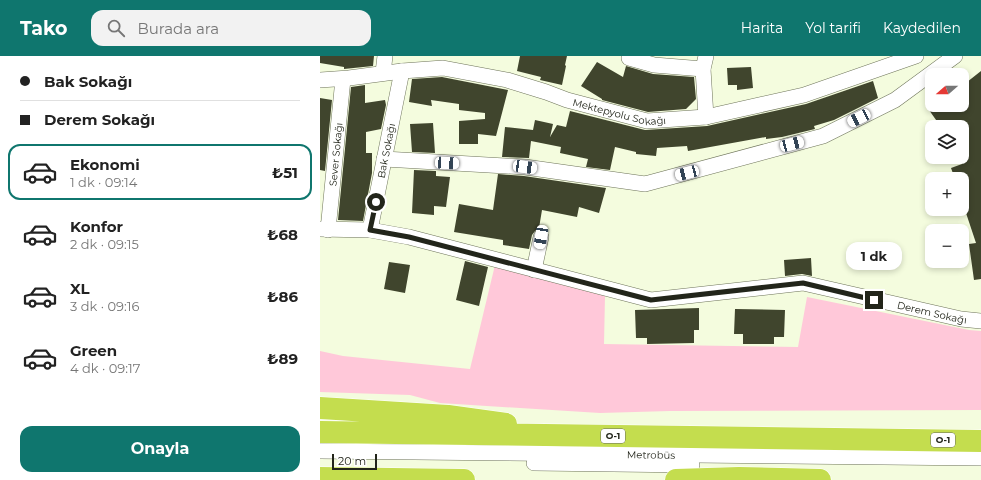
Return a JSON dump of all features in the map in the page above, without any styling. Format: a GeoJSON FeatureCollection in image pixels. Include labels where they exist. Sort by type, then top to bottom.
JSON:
{"type":"FeatureCollection","features":[{"type":"Feature","properties":{"kind":"highway"},"geometry":{"type":"LineString","coordinates":[[320,408],[448,416],[592,436]]}},
{"type":"Feature","properties":{"kind":"highway"},"geometry":{"type":"LineString","coordinates":[[906,439],[981,428]]}},
{"type":"Feature","properties":{"kind":"highway","name":"O-1"},"geometry":{"type":"LineString","coordinates":[[320,432],[981,441]]}},
{"type":"Feature","properties":{"kind":"highway"},"geometry":{"type":"LineString","coordinates":[[320,478],[464,480]]}},
{"type":"Feature","properties":{"kind":"highway"},"geometry":{"type":"LineString","coordinates":[[676,480],[739,478],[820,480]]}},
{"type":"Feature","properties":{"kind":"street"},"geometry":{"type":"LineString","coordinates":[[384,73],[385,56]]}},
{"type":"Feature","properties":{"kind":"street","name":"Mektepyolu Sokağı"},"geometry":{"type":"LineString","coordinates":[[320,80],[343,79],[402,70],[443,68],[507,80],[567,100],[647,121],[706,117],[804,95],[916,56]]}},
{"type":"Feature","properties":{"kind":"street"},"geometry":{"type":"LineString","coordinates":[[384,159],[525,167],[645,184],[823,136],[895,100],[955,56]]}},
{"type":"Feature","properties":{"kind":"street"},"geometry":{"type":"LineString","coordinates":[[630,58],[654,65],[704,62],[706,117]]}},
{"type":"Feature","properties":{"kind":"street","name":"Bak Sokağı"},"geometry":{"type":"LineString","coordinates":[[370,230],[402,70]]}},
{"type":"Feature","properties":{"kind":"street","name":"Sever Sokağı"},"geometry":{"type":"LineString","coordinates":[[324,229],[343,79]]}},
{"type":"Feature","properties":{"kind":"street","name":"Derem Sokağı"},"geometry":{"type":"LineString","coordinates":[[324,229],[370,230],[409,237],[651,300],[803,283],[961,319],[981,321]]}},
{"type":"Feature","properties":{"kind":"street"},"geometry":{"type":"LineString","coordinates":[[534,270],[541,237]]}},
{"type":"Feature","properties":{"kind":"street","name":"Metrobüs"},"geometry":{"type":"LineString","coordinates":[[320,451],[981,458]]}},
{"type":"Feature","properties":{"kind":"street","name":"Metrobüs"},"geometry":{"type":"LineString","coordinates":[[320,460],[631,465],[981,468]]}},
{"type":"Feature","properties":{"kind":"shaded area"},"geometry":{"type":"Polygon","coordinates":[[[495,265],[605,296],[604,344],[798,347],[807,297],[969,330],[981,331],[981,410],[670,411],[600,413],[440,403],[410,395],[320,392],[320,351],[343,356],[470,369],[495,265]]]}},
{"type":"Feature","properties":{"kind":"building"},"geometry":{"type":"Polygon","coordinates":[[[320,56],[374,56],[373,66],[344,69],[344,67],[320,63],[320,56]]]}},
{"type":"Feature","properties":{"kind":"building"},"geometry":{"type":"Polygon","coordinates":[[[520,56],[567,56],[562,85],[540,80],[541,77],[517,71],[520,56]]]}},
{"type":"Feature","properties":{"kind":"building"},"geometry":{"type":"Polygon","coordinates":[[[597,62],[623,77],[626,66],[653,74],[694,77],[696,99],[686,109],[648,112],[602,100],[581,86],[597,62]]]}},
{"type":"Feature","properties":{"kind":"building"},"geometry":{"type":"Polygon","coordinates":[[[751,67],[753,88],[737,90],[737,85],[728,85],[727,68],[751,67]]]}},
{"type":"Feature","properties":{"kind":"building"},"geometry":{"type":"Polygon","coordinates":[[[981,71],[981,279],[974,280],[969,244],[976,243],[967,216],[969,216],[969,172],[952,172],[951,168],[962,164],[969,164],[969,120],[936,120],[930,112],[969,112],[969,80],[981,71]]]}},
{"type":"Feature","properties":{"kind":"building"},"geometry":{"type":"Polygon","coordinates":[[[442,77],[508,90],[496,136],[478,134],[478,144],[459,144],[459,121],[485,119],[485,113],[459,110],[459,104],[431,100],[432,106],[409,102],[412,79],[442,77]]]}},
{"type":"Feature","properties":{"kind":"building"},"geometry":{"type":"Polygon","coordinates":[[[873,81],[878,98],[834,120],[814,126],[815,129],[782,137],[766,139],[766,137],[688,151],[687,146],[657,148],[656,156],[636,154],[636,152],[615,147],[610,170],[586,167],[588,159],[560,153],[561,147],[531,141],[529,158],[502,157],[505,127],[533,130],[535,120],[553,124],[550,137],[557,125],[566,127],[570,111],[645,130],[707,126],[806,104],[873,81]]]}},
{"type":"Feature","properties":{"kind":"building"},"geometry":{"type":"Polygon","coordinates":[[[365,85],[365,103],[385,100],[386,105],[381,129],[366,132],[366,153],[372,153],[372,173],[363,221],[338,220],[351,87],[365,85]]]}},
{"type":"Feature","properties":{"kind":"building"},"geometry":{"type":"Polygon","coordinates":[[[320,98],[332,100],[325,171],[320,170],[320,98]]]}},
{"type":"Feature","properties":{"kind":"building"},"geometry":{"type":"Polygon","coordinates":[[[433,123],[435,153],[412,152],[410,124],[433,123]]]}},
{"type":"Feature","properties":{"kind":"building"},"geometry":{"type":"Polygon","coordinates":[[[414,170],[436,171],[436,176],[450,177],[446,207],[434,206],[434,215],[412,213],[414,170]]]}},
{"type":"Feature","properties":{"kind":"building"},"geometry":{"type":"Polygon","coordinates":[[[498,174],[524,176],[606,188],[599,213],[579,207],[577,217],[542,210],[539,228],[532,235],[529,249],[503,245],[503,240],[454,232],[459,204],[493,210],[498,174]]]}},
{"type":"Feature","properties":{"kind":"building"},"geometry":{"type":"Polygon","coordinates":[[[811,258],[812,276],[802,274],[785,276],[784,260],[811,258]]]}},
{"type":"Feature","properties":{"kind":"building"},"geometry":{"type":"Polygon","coordinates":[[[465,261],[488,267],[479,306],[456,300],[465,261]]]}},
{"type":"Feature","properties":{"kind":"building"},"geometry":{"type":"Polygon","coordinates":[[[389,262],[410,265],[405,293],[384,289],[389,262]]]}},
{"type":"Feature","properties":{"kind":"building"},"geometry":{"type":"Polygon","coordinates":[[[699,308],[699,330],[694,330],[694,343],[647,344],[647,338],[636,338],[635,310],[699,308]]]}},
{"type":"Feature","properties":{"kind":"building"},"geometry":{"type":"Polygon","coordinates":[[[735,309],[785,310],[784,337],[774,337],[774,344],[743,344],[743,334],[734,334],[735,309]]]}},
{"type":"Feature","properties":{"kind":"route"},"geometry":{"type":"LineString","coordinates":[[376,202],[370,230],[409,237],[651,300],[803,283],[874,300]]}}]}
